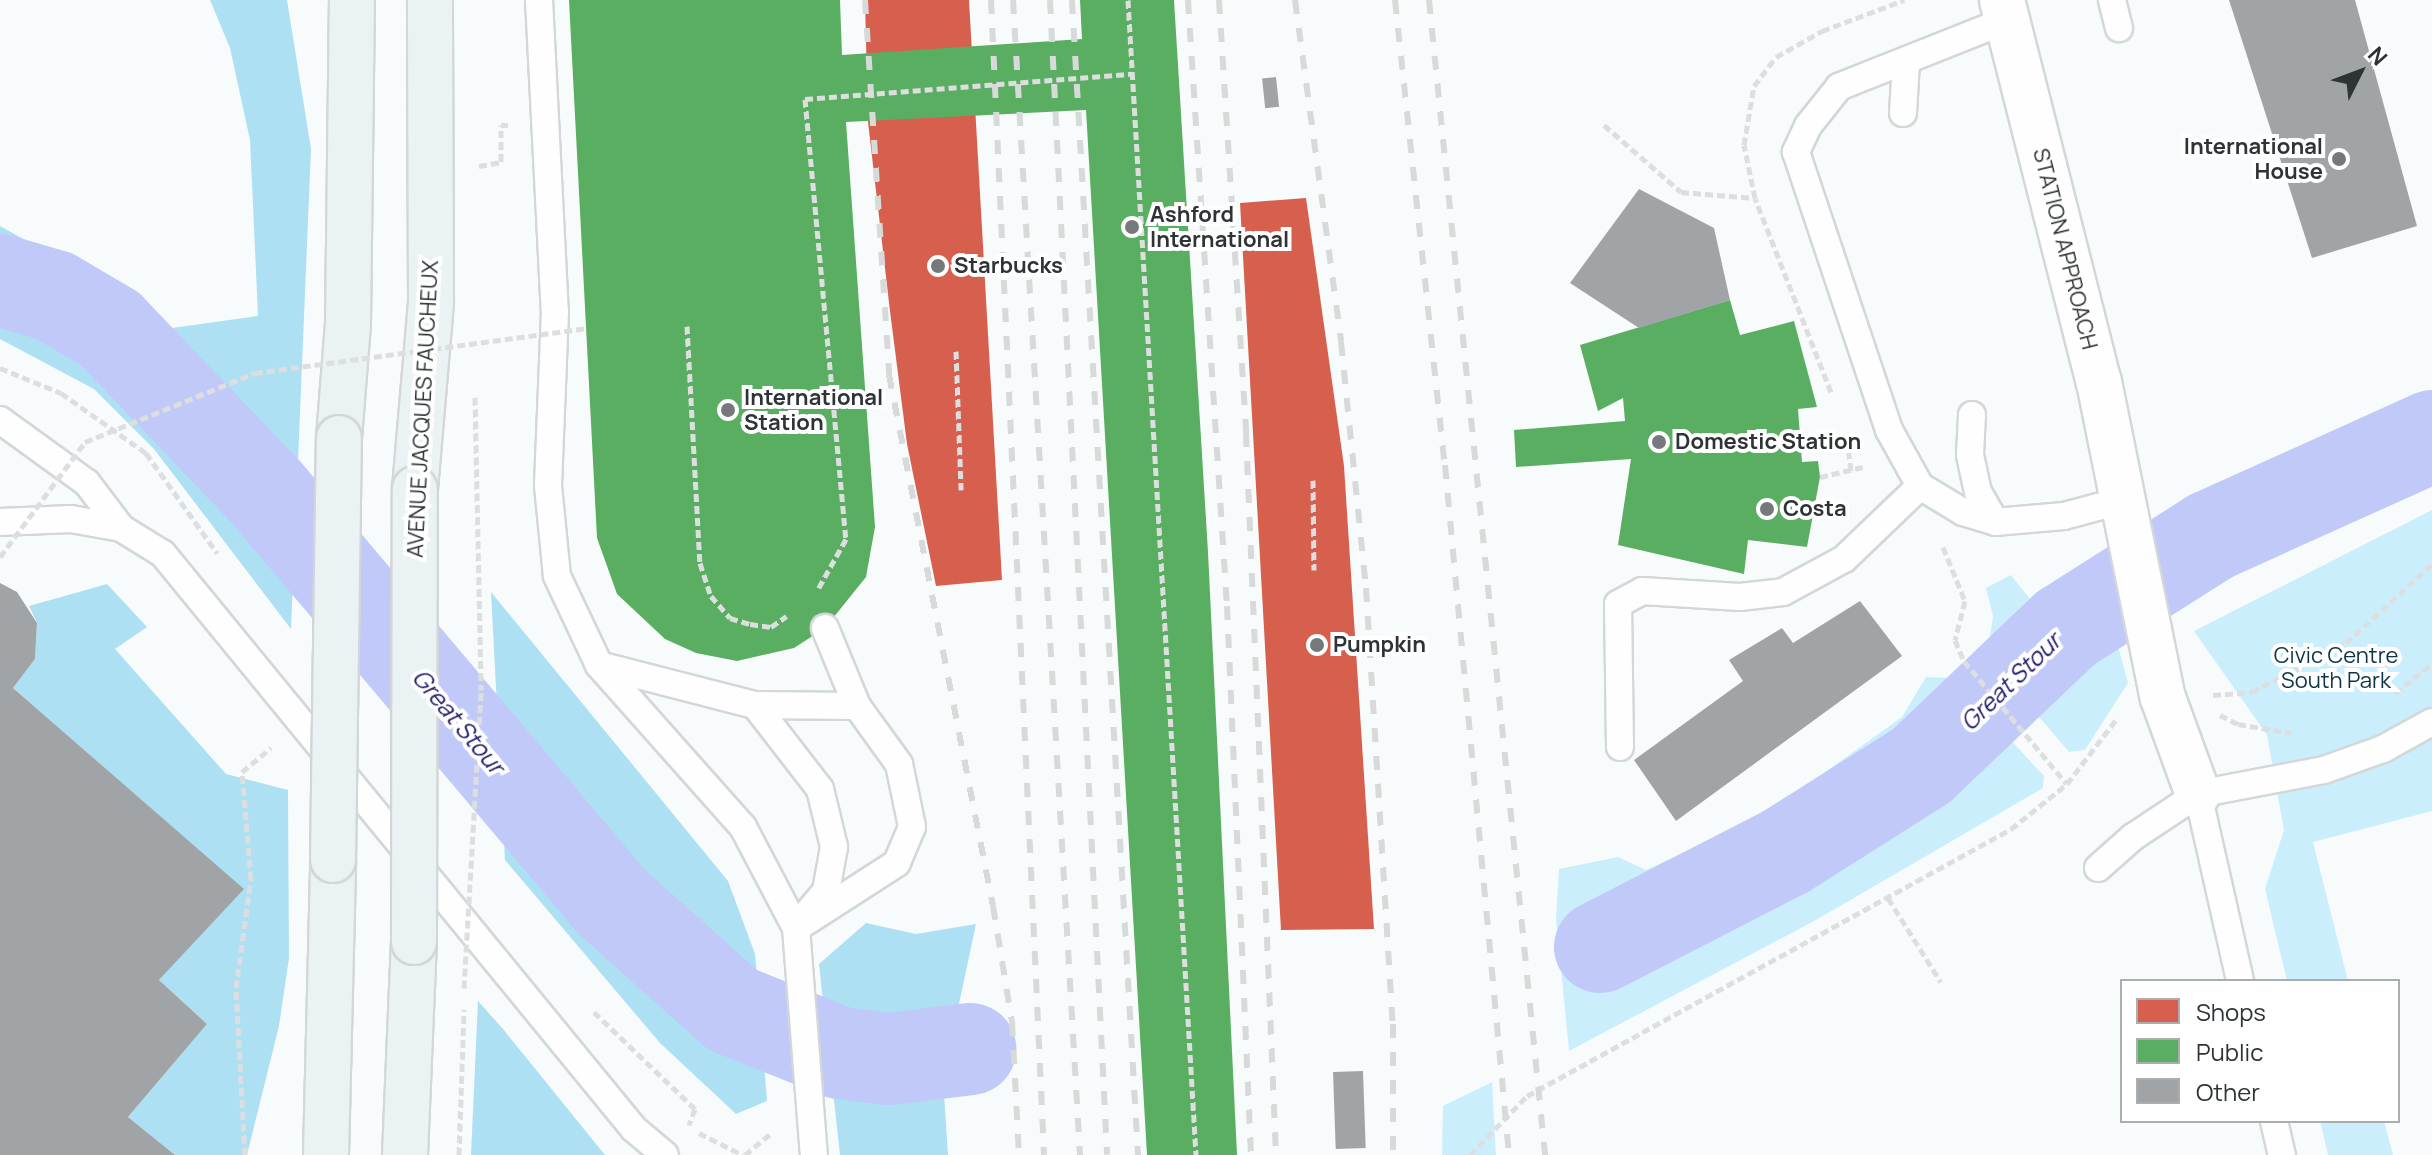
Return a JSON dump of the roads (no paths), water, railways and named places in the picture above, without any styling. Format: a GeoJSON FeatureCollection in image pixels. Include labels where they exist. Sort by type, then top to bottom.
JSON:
{"type":"FeatureCollection","features":[{"type":"Feature","properties":{"kind":"main road"},"geometry":{"type":"LineString","coordinates":[[326,1155],[339,438],[348,323],[352,0]]}},
{"type":"Feature","properties":{"kind":"main road","name":"AVENUE JACQUES FAUCHEUX"},"geometry":{"type":"LineString","coordinates":[[405,1155],[414,942],[415,489],[431,301],[430,0]]}},
{"type":"Feature","properties":{"kind":"street","name":"STATION APPROACH"},"geometry":{"type":"LineString","coordinates":[[2005,10],[2099,382],[2122,510],[2198,794]]}},
{"type":"Feature","properties":{"kind":"lane"},"geometry":{"type":"LineString","coordinates":[[539,0],[555,311],[548,486],[557,576],[599,665],[743,827],[796,928],[814,1155]]}},
{"type":"Feature","properties":{"kind":"lane"},"geometry":{"type":"LineString","coordinates":[[2112,0],[2119,28]]}},
{"type":"Feature","properties":{"kind":"lane"},"geometry":{"type":"LineString","coordinates":[[2005,10],[1906,62],[1839,87],[1808,126],[1796,152],[1889,430],[1920,486],[1963,512],[1995,522],[2122,510]]}},
{"type":"Feature","properties":{"kind":"lane"},"geometry":{"type":"LineString","coordinates":[[1903,113],[1906,62]]}},
{"type":"Feature","properties":{"kind":"lane"},"geometry":{"type":"LineString","coordinates":[[1972,415],[1970,455],[1978,492],[1995,522]]}},
{"type":"Feature","properties":{"kind":"lane"},"geometry":{"type":"LineString","coordinates":[[0,420],[87,483],[121,528],[163,554],[634,1129],[674,1148]]}},
{"type":"Feature","properties":{"kind":"lane"},"geometry":{"type":"LineString","coordinates":[[1620,747],[1618,604],[1642,591],[1740,597],[1783,592],[1844,559],[1920,486]]}},
{"type":"Feature","properties":{"kind":"lane"},"geometry":{"type":"LineString","coordinates":[[0,522],[71,519],[121,528]]}},
{"type":"Feature","properties":{"kind":"lane"},"geometry":{"type":"LineString","coordinates":[[796,928],[897,863],[912,827],[899,764],[857,706],[825,628]]}},
{"type":"Feature","properties":{"kind":"lane"},"geometry":{"type":"LineString","coordinates":[[599,665],[755,705],[857,706]]}},
{"type":"Feature","properties":{"kind":"lane"},"geometry":{"type":"LineString","coordinates":[[755,705],[820,789],[834,847],[826,891],[796,928]]}},
{"type":"Feature","properties":{"kind":"lane"},"geometry":{"type":"LineString","coordinates":[[2098,868],[2133,837],[2198,794],[2324,770],[2383,749],[2432,722]]}},
{"type":"Feature","properties":{"kind":"lane"},"geometry":{"type":"LineString","coordinates":[[2198,794],[2240,979]]}},
{"type":"Feature","properties":{"kind":"lane"},"geometry":{"type":"LineString","coordinates":[[2274,1123],[2282,1155]]}},
{"type":"Feature","properties":{"kind":"waterway","name":"Great Stour"},"geometry":{"type":"LineString","coordinates":[[0,280],[54,296],[110,329],[265,491],[612,902],[733,1010],[840,1053],[889,1059],[970,1049]]}},
{"type":"Feature","properties":{"kind":"waterway","name":"Great Stour"},"geometry":{"type":"LineString","coordinates":[[1600,947],[1785,852],[1921,766],[2066,628],[2211,536],[2432,436]]}},
{"type":"Feature","properties":{"kind":"railway"},"geometry":{"type":"LineString","coordinates":[[865,0],[889,375],[993,906],[1012,1022],[1019,1155]]}},
{"type":"Feature","properties":{"kind":"railway"},"geometry":{"type":"LineString","coordinates":[[991,0],[1044,1155]]}},
{"type":"Feature","properties":{"kind":"railway"},"geometry":{"type":"LineString","coordinates":[[1013,0],[1080,1155]]}},
{"type":"Feature","properties":{"kind":"railway"},"geometry":{"type":"LineString","coordinates":[[1050,0],[1107,1155]]}},
{"type":"Feature","properties":{"kind":"railway"},"geometry":{"type":"LineString","coordinates":[[1072,0],[1138,1155]]}},
{"type":"Feature","properties":{"kind":"railway"},"geometry":{"type":"LineString","coordinates":[[1188,0],[1227,606],[1251,1155]]}},
{"type":"Feature","properties":{"kind":"railway"},"geometry":{"type":"LineString","coordinates":[[1219,0],[1246,433],[1276,1155]]}},
{"type":"Feature","properties":{"kind":"railway"},"geometry":{"type":"LineString","coordinates":[[1295,0],[1341,342],[1366,588],[1393,1024],[1393,1155]]}},
{"type":"Feature","properties":{"kind":"railway"},"geometry":{"type":"LineString","coordinates":[[1395,0],[1445,465],[1509,1155]]}},
{"type":"Feature","properties":{"kind":"railway"},"geometry":{"type":"LineString","coordinates":[[1429,0],[1545,1155]]}},
{"type":"Feature","properties":{"kind":"place","name":"International House"},"geometry":{"type":"Point","coordinates":[2339,159]}},
{"type":"Feature","properties":{"kind":"place","name":"Ashford International"},"geometry":{"type":"Point","coordinates":[1132,227]}},
{"type":"Feature","properties":{"kind":"place","name":"Starbucks"},"geometry":{"type":"Point","coordinates":[938,266]}},
{"type":"Feature","properties":{"kind":"place","name":"International Station"},"geometry":{"type":"Point","coordinates":[728,410]}},
{"type":"Feature","properties":{"kind":"place","name":"Domestic Station"},"geometry":{"type":"Point","coordinates":[1659,442]}},
{"type":"Feature","properties":{"kind":"place","name":"Costa"},"geometry":{"type":"Point","coordinates":[1767,509]}},
{"type":"Feature","properties":{"kind":"place","name":"Pumpkin"},"geometry":{"type":"Point","coordinates":[1317,645]}},
{"type":"Feature","properties":{"kind":"park label","name":"Civic Centre South Park"},"geometry":{"type":"Point","coordinates":[2336,668]}}]}
